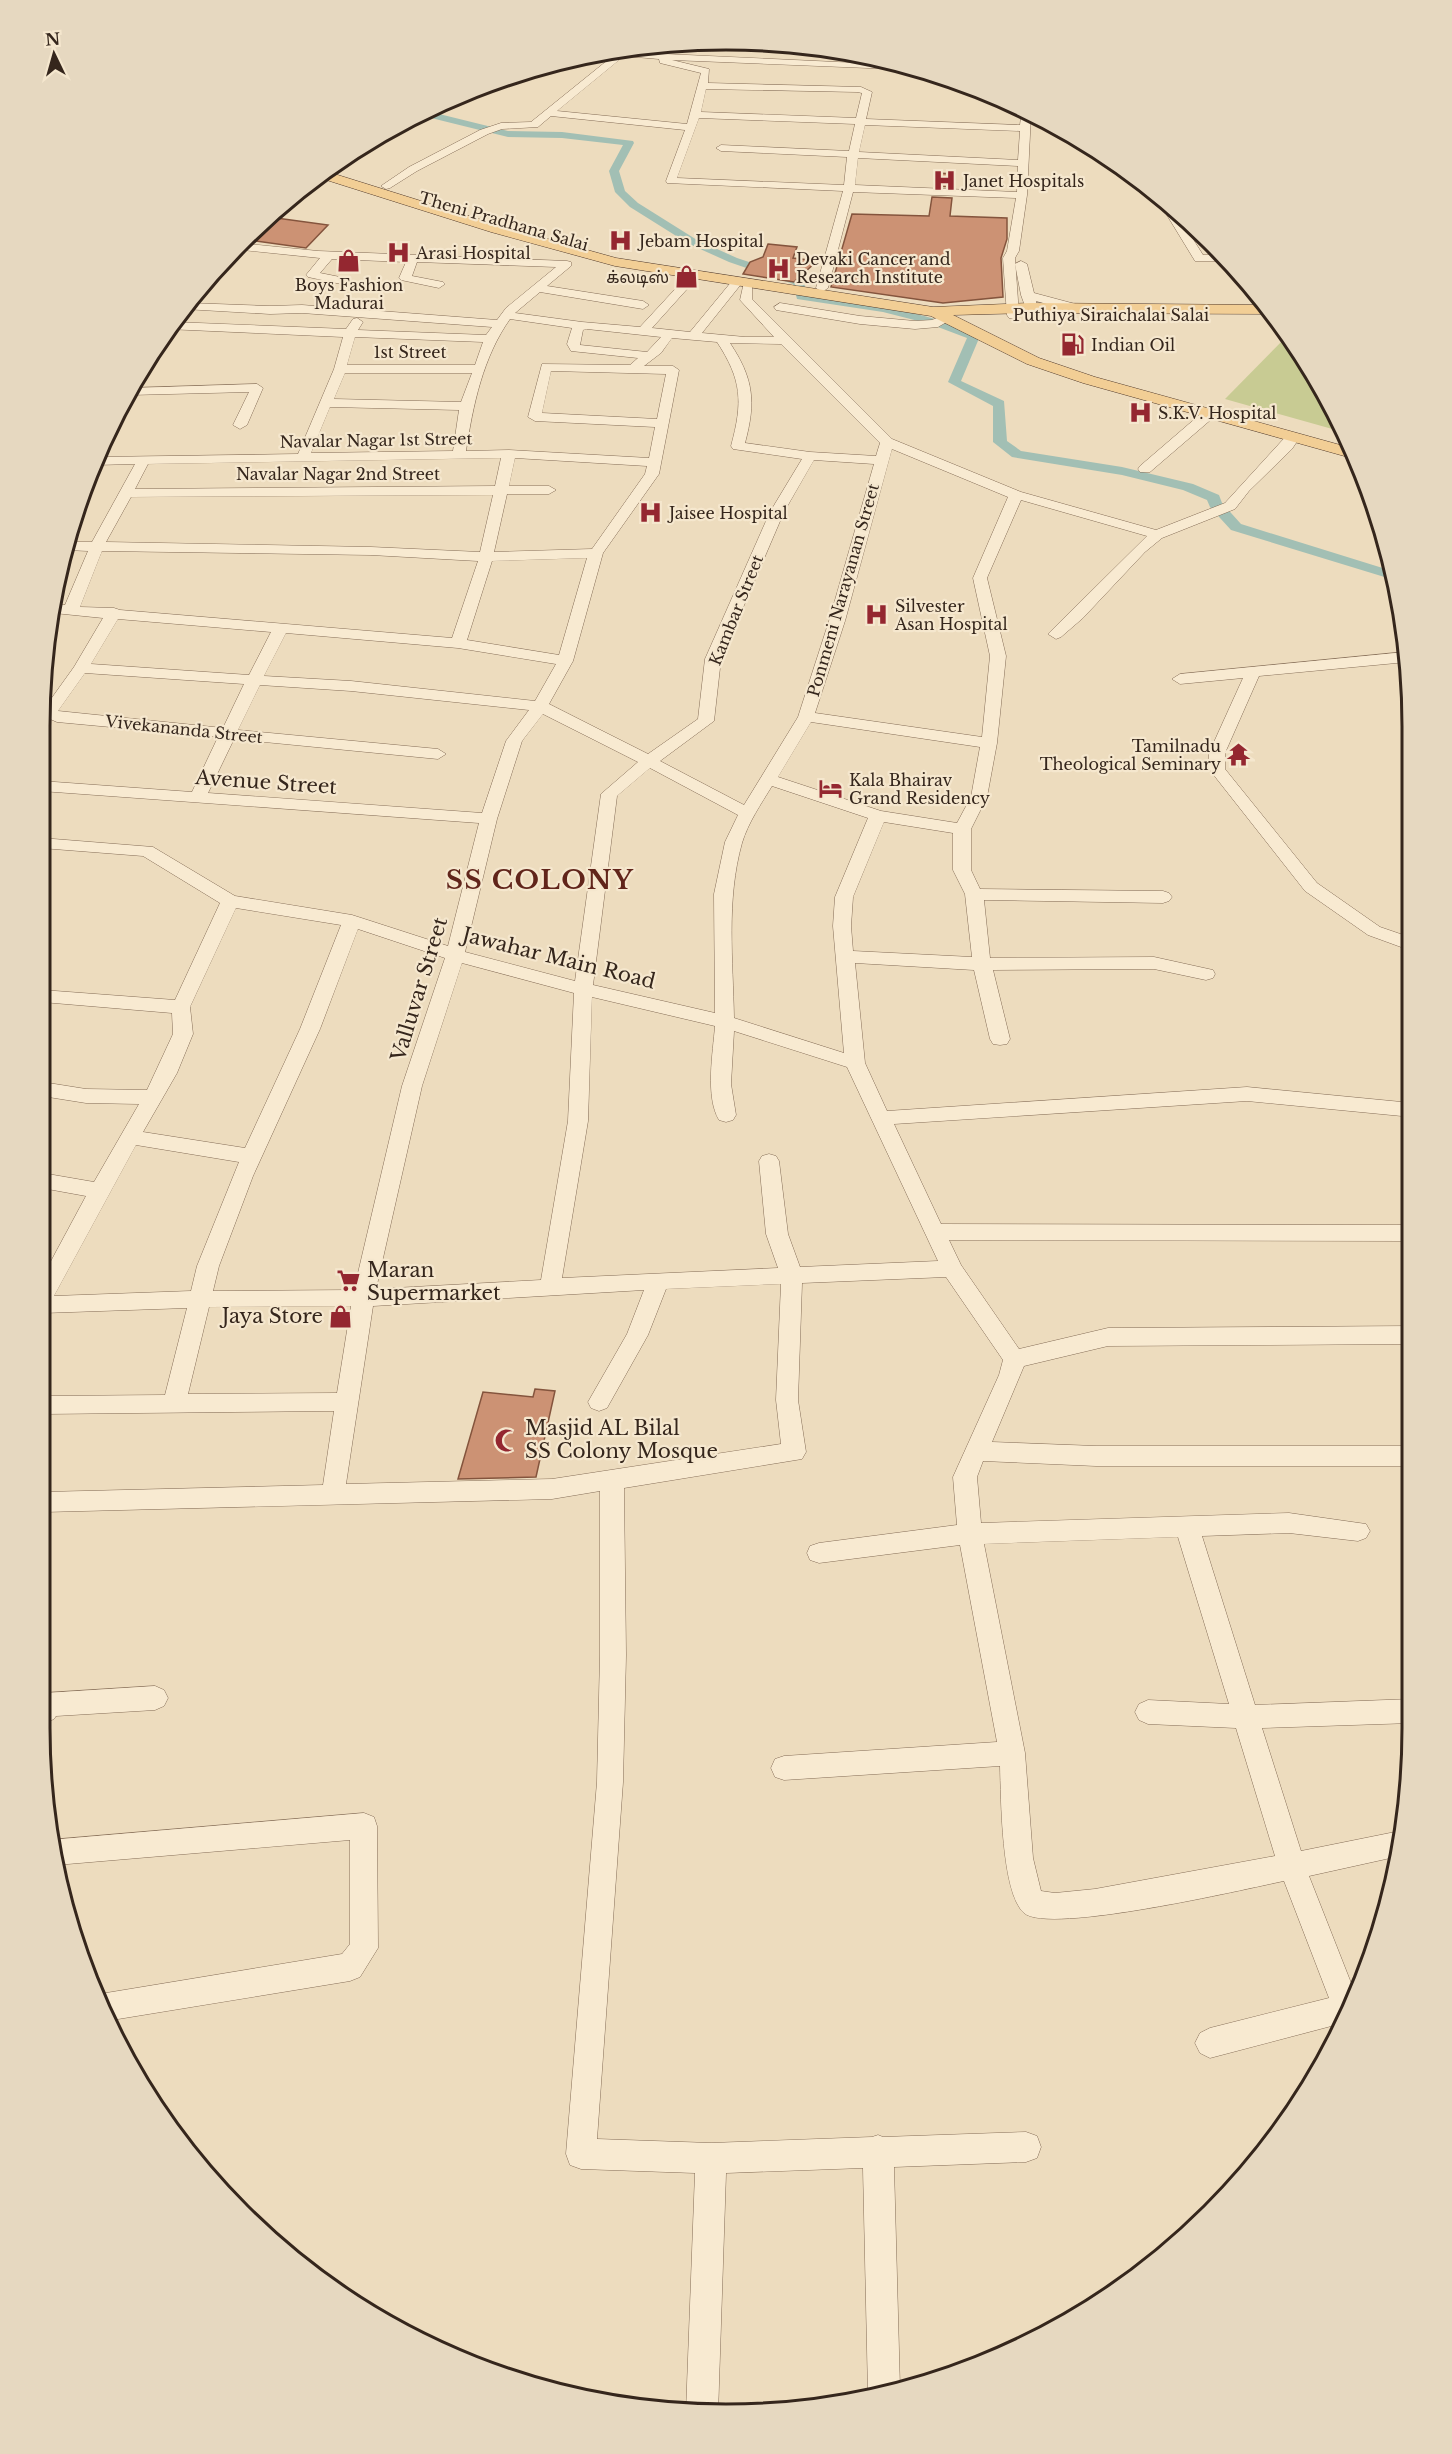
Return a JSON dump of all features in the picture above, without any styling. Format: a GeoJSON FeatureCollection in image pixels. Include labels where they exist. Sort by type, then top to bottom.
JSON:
{"type":"FeatureCollection","features":[{"type":"Feature","properties":{"kind":"main road","name":"Theni Pradhana Salai"},"geometry":{"type":"LineString","coordinates":[[341,170],[386,186],[632,258],[805,288],[996,311]]}},
{"type":"Feature","properties":{"kind":"main road","name":"Theni Pradhana Salai"},"geometry":{"type":"LineString","coordinates":[[331,177],[586,255],[742,284],[805,288],[939,319]]}},
{"type":"Feature","properties":{"kind":"main road","name":"Puthiya Siraichalai Salai"},"geometry":{"type":"LineString","coordinates":[[1030,305],[1076,308],[1260,310]]}},
{"type":"Feature","properties":{"kind":"main road","name":"Puthiya Siraichalai Salai"},"geometry":{"type":"LineString","coordinates":[[939,319],[1030,305],[1263,315]]}},
{"type":"Feature","properties":{"kind":"main road"},"geometry":{"type":"LineString","coordinates":[[996,311],[1043,351],[1184,400],[1209,414],[1344,451]]}},
{"type":"Feature","properties":{"kind":"main road"},"geometry":{"type":"LineString","coordinates":[[939,319],[1053,368],[1337,435]]}},
{"type":"Feature","properties":{"kind":"main road"},"geometry":{"type":"LineString","coordinates":[[1053,368],[1069,360]]}},
{"type":"Feature","properties":{"kind":"street"},"geometry":{"type":"LineString","coordinates":[[638,55],[706,71],[695,115],[671,181],[1022,195]]}},
{"type":"Feature","properties":{"kind":"street"},"geometry":{"type":"LineString","coordinates":[[386,186],[413,169],[488,130],[534,125],[615,59]]}},
{"type":"Feature","properties":{"kind":"street"},"geometry":{"type":"LineString","coordinates":[[662,62],[878,67]]}},
{"type":"Feature","properties":{"kind":"street"},"geometry":{"type":"LineString","coordinates":[[704,86],[858,89],[867,92],[853,155],[849,188],[805,288]]}},
{"type":"Feature","properties":{"kind":"street"},"geometry":{"type":"LineString","coordinates":[[547,113],[690,127]]}},
{"type":"Feature","properties":{"kind":"street"},"geometry":{"type":"LineString","coordinates":[[695,115],[1025,128]]}},
{"type":"Feature","properties":{"kind":"street"},"geometry":{"type":"LineString","coordinates":[[996,311],[1013,251],[1022,195],[1026,119]]}},
{"type":"Feature","properties":{"kind":"street"},"geometry":{"type":"LineString","coordinates":[[721,148],[1023,163]]}},
{"type":"Feature","properties":{"kind":"street"},"geometry":{"type":"LineString","coordinates":[[1175,220],[1199,259],[1214,258]]}},
{"type":"Feature","properties":{"kind":"street"},"geometry":{"type":"LineString","coordinates":[[249,247],[328,256],[509,260],[567,264]]}},
{"type":"Feature","properties":{"kind":"street"},"geometry":{"type":"LineString","coordinates":[[1013,251],[1020,259],[1030,305]]}},
{"type":"Feature","properties":{"kind":"street"},"geometry":{"type":"LineString","coordinates":[[459,455],[466,406],[491,339],[504,319],[537,288],[567,264],[586,255]]}},
{"type":"Feature","properties":{"kind":"street"},"geometry":{"type":"LineString","coordinates":[[328,256],[312,275],[341,280]]}},
{"type":"Feature","properties":{"kind":"street"},"geometry":{"type":"LineString","coordinates":[[413,258],[405,278],[439,284]]}},
{"type":"Feature","properties":{"kind":"street"},"geometry":{"type":"LineString","coordinates":[[644,330],[693,276]]}},
{"type":"Feature","properties":{"kind":"street"},"geometry":{"type":"LineString","coordinates":[[693,336],[742,284]]}},
{"type":"Feature","properties":{"kind":"street"},"geometry":{"type":"LineString","coordinates":[[742,284],[746,300],[783,340],[887,442],[1016,495],[1104,518],[1157,535]]}},
{"type":"Feature","properties":{"kind":"street"},"geometry":{"type":"LineString","coordinates":[[537,288],[643,305]]}},
{"type":"Feature","properties":{"kind":"street"},"geometry":{"type":"LineString","coordinates":[[195,306],[504,319],[581,326],[597,325],[721,339],[783,340]]}},
{"type":"Feature","properties":{"kind":"street"},"geometry":{"type":"LineString","coordinates":[[780,307],[860,320],[939,319]]}},
{"type":"Feature","properties":{"kind":"street"},"geometry":{"type":"LineString","coordinates":[[303,457],[340,369],[350,333],[363,314]]}},
{"type":"Feature","properties":{"kind":"street"},"geometry":{"type":"LineString","coordinates":[[180,326],[491,339]]}},
{"type":"Feature","properties":{"kind":"street"},"geometry":{"type":"LineString","coordinates":[[581,326],[573,344],[575,348],[649,355]]}},
{"type":"Feature","properties":{"kind":"street"},"geometry":{"type":"LineString","coordinates":[[662,423],[536,417],[546,367],[633,368],[669,334]]}},
{"type":"Feature","properties":{"kind":"street"},"geometry":{"type":"LineString","coordinates":[[721,339],[739,365],[747,393],[746,417],[738,446],[810,456],[880,460]]}},
{"type":"Feature","properties":{"kind":"street","name":"Valluvar Street"},"geometry":{"type":"LineString","coordinates":[[333,1495],[363,1298],[412,1086],[455,955],[489,819],[514,741],[540,706],[565,661],[597,553],[652,474],[673,370],[633,368]]}},
{"type":"Feature","properties":{"kind":"street","name":"1st Street"},"geometry":{"type":"LineString","coordinates":[[340,369],[480,369]]}},
{"type":"Feature","properties":{"kind":"street"},"geometry":{"type":"LineString","coordinates":[[138,392],[257,388],[240,425]]}},
{"type":"Feature","properties":{"kind":"street"},"geometry":{"type":"LineString","coordinates":[[325,403],[466,406]]}},
{"type":"Feature","properties":{"kind":"street"},"geometry":{"type":"LineString","coordinates":[[1145,469],[1209,414]]}},
{"type":"Feature","properties":{"kind":"street"},"geometry":{"type":"LineString","coordinates":[[1056,634],[1078,615],[1140,549],[1157,535],[1224,509],[1287,446],[1293,437]]}},
{"type":"Feature","properties":{"kind":"street","name":"Ponmeni Narayanan Street"},"geometry":{"type":"LineString","coordinates":[[726,1115],[721,1084],[725,1022],[723,894],[734,842],[747,813],[806,717],[837,621],[880,460],[887,442]]}},
{"type":"Feature","properties":{"kind":"street"},"geometry":{"type":"LineString","coordinates":[[458,643],[486,557],[503,491],[509,454]]}},
{"type":"Feature","properties":{"kind":"street","name":"Navalar Nagar 1st Street"},"geometry":{"type":"LineString","coordinates":[[104,461],[509,454],[654,462]]}},
{"type":"Feature","properties":{"kind":"street","name":"Kambar Street"},"geometry":{"type":"LineString","coordinates":[[550,1287],[578,1121],[583,989],[609,794],[649,761],[705,721],[713,659],[777,512],[810,456]]}},
{"type":"Feature","properties":{"kind":"street"},"geometry":{"type":"LineString","coordinates":[[71,610],[97,546],[144,460]]}},
{"type":"Feature","properties":{"kind":"street","name":"Navalar Nagar 2nd Street"},"geometry":{"type":"LineString","coordinates":[[126,493],[549,490]]}},
{"type":"Feature","properties":{"kind":"street"},"geometry":{"type":"LineString","coordinates":[[1000,1039],[982,964],[974,894],[962,870],[962,830],[979,797],[989,743],[999,656],[980,578],[1016,495]]}},
{"type":"Feature","properties":{"kind":"street"},"geometry":{"type":"LineString","coordinates":[[74,546],[371,551],[486,557],[597,553]]}},
{"type":"Feature","properties":{"kind":"street"},"geometry":{"type":"LineString","coordinates":[[60,609],[114,612],[458,643],[565,661]]}},
{"type":"Feature","properties":{"kind":"street","name":"Vivekananda Street"},"geometry":{"type":"LineString","coordinates":[[50,711],[81,668],[114,612]]}},
{"type":"Feature","properties":{"kind":"street"},"geometry":{"type":"LineString","coordinates":[[197,798],[282,628]]}},
{"type":"Feature","properties":{"kind":"street"},"geometry":{"type":"LineString","coordinates":[[1180,679],[1399,658]]}},
{"type":"Feature","properties":{"kind":"street"},"geometry":{"type":"LineString","coordinates":[[81,668],[255,678],[540,706],[747,813]]}},
{"type":"Feature","properties":{"kind":"street"},"geometry":{"type":"LineString","coordinates":[[1253,672],[1217,753],[1218,769],[1311,887],[1374,931],[1402,941]]}},
{"type":"Feature","properties":{"kind":"street","name":"Vivekananda Street"},"geometry":{"type":"LineString","coordinates":[[50,714],[57,717],[438,754]]}},
{"type":"Feature","properties":{"kind":"street"},"geometry":{"type":"LineString","coordinates":[[806,717],[841,720],[989,743]]}},
{"type":"Feature","properties":{"kind":"street"},"geometry":{"type":"LineString","coordinates":[[768,779],[878,816],[962,830]]}},
{"type":"Feature","properties":{"kind":"street","name":"Avenue Street"},"geometry":{"type":"LineString","coordinates":[[50,787],[489,819]]}},
{"type":"Feature","properties":{"kind":"street"},"geometry":{"type":"LineString","coordinates":[[878,816],[844,897],[842,926],[855,1064],[952,1269],[1014,1359],[1010,1375],[965,1477],[970,1534],[1012,1753],[1019,1860],[1026,1896],[1034,1904],[1055,1908],[1112,1900],[1393,1844]]}},
{"type":"Feature","properties":{"kind":"street","name":"Jawahar Main Road"},"geometry":{"type":"LineString","coordinates":[[50,844],[147,851],[230,901],[352,921],[455,955],[583,989],[725,1022],[855,1064]]}},
{"type":"Feature","properties":{"kind":"street"},"geometry":{"type":"LineString","coordinates":[[974,894],[1163,897]]}},
{"type":"Feature","properties":{"kind":"street"},"geometry":{"type":"LineString","coordinates":[[50,1283],[167,1072],[183,1034],[181,1006],[230,901]]}},
{"type":"Feature","properties":{"kind":"street"},"geometry":{"type":"LineString","coordinates":[[174,1405],[208,1266],[243,1176],[254,1157],[310,1029],[352,921]]}},
{"type":"Feature","properties":{"kind":"street"},"geometry":{"type":"LineString","coordinates":[[844,956],[982,964],[1154,963],[1206,974]]}},
{"type":"Feature","properties":{"kind":"street"},"geometry":{"type":"LineString","coordinates":[[50,997],[181,1006]]}},
{"type":"Feature","properties":{"kind":"street"},"geometry":{"type":"LineString","coordinates":[[50,1090],[86,1096],[154,1097]]}},
{"type":"Feature","properties":{"kind":"street"},"geometry":{"type":"LineString","coordinates":[[881,1118],[1247,1094],[1402,1109]]}},
{"type":"Feature","properties":{"kind":"street"},"geometry":{"type":"LineString","coordinates":[[132,1137],[254,1157]]}},
{"type":"Feature","properties":{"kind":"street"},"geometry":{"type":"LineString","coordinates":[[50,1502],[552,1489],[794,1452],[787,1400],[792,1276],[777,1234],[769,1161]]}},
{"type":"Feature","properties":{"kind":"street"},"geometry":{"type":"LineString","coordinates":[[50,1182],[99,1191]]}},
{"type":"Feature","properties":{"kind":"street"},"geometry":{"type":"LineString","coordinates":[[934,1232],[1402,1233]]}},
{"type":"Feature","properties":{"kind":"street"},"geometry":{"type":"LineString","coordinates":[[50,1305],[363,1298],[658,1281],[952,1269]]}},
{"type":"Feature","properties":{"kind":"street"},"geometry":{"type":"LineString","coordinates":[[599,1402],[637,1335],[658,1281]]}},
{"type":"Feature","properties":{"kind":"street"},"geometry":{"type":"LineString","coordinates":[[1014,1359],[1108,1337],[1402,1335]]}},
{"type":"Feature","properties":{"kind":"street"},"geometry":{"type":"LineString","coordinates":[[50,1405],[347,1402]]}},
{"type":"Feature","properties":{"kind":"street"},"geometry":{"type":"LineString","coordinates":[[976,1451],[1096,1456],[1402,1456]]}},
{"type":"Feature","properties":{"kind":"street"},"geometry":{"type":"LineString","coordinates":[[612,1480],[613,1655],[610,1782],[581,2154],[711,2158],[878,2150],[1026,2147]]}},
{"type":"Feature","properties":{"kind":"street"},"geometry":{"type":"LineString","coordinates":[[819,1553],[970,1534],[1289,1523],[1358,1530]]}},
{"type":"Feature","properties":{"kind":"street"},"geometry":{"type":"LineString","coordinates":[[1187,1528],[1292,1866],[1344,2001]]}},
{"type":"Feature","properties":{"kind":"street"},"geometry":{"type":"LineString","coordinates":[[50,1706],[154,1698]]}},
{"type":"Feature","properties":{"kind":"street"},"geometry":{"type":"LineString","coordinates":[[1148,1712],[1246,1717],[1402,1711]]}},
{"type":"Feature","properties":{"kind":"street"},"geometry":{"type":"LineString","coordinates":[[784,1768],[1012,1753]]}},
{"type":"Feature","properties":{"kind":"street"},"geometry":{"type":"LineString","coordinates":[[61,1851],[364,1826],[364,1948],[350,1967],[110,2006]]}},
{"type":"Feature","properties":{"kind":"street"},"geometry":{"type":"LineString","coordinates":[[1209,2043],[1341,2010]]}},
{"type":"Feature","properties":{"kind":"street"},"geometry":{"type":"LineString","coordinates":[[878,2150],[884,2385]]}},
{"type":"Feature","properties":{"kind":"street"},"geometry":{"type":"LineString","coordinates":[[702,2403],[711,2158]]}},
{"type":"Feature","properties":{"kind":"green space"},"geometry":{"type":"Polygon","coordinates":[[[1282,341],[1312,388],[1334,430],[1225,399],[1282,341]]]}},
{"type":"Feature","properties":{"kind":"building","name":"Janet Hospitals"},"geometry":{"type":"Polygon","coordinates":[[[936,173],[955,174],[954,187],[934,186],[936,173]]]}},
{"type":"Feature","properties":{"kind":"building"},"geometry":{"type":"Polygon","coordinates":[[[932,197],[952,198],[950,216],[1007,218],[1007,239],[1001,258],[1003,297],[943,303],[831,287],[852,214],[929,216],[932,197]]]}},
{"type":"Feature","properties":{"kind":"building"},"geometry":{"type":"Polygon","coordinates":[[[279,218],[328,225],[306,248],[255,241],[279,218]]]}},
{"type":"Feature","properties":{"kind":"building","name":"Devaki Cancer and Research Institute"},"geometry":{"type":"Polygon","coordinates":[[[768,244],[797,247],[793,258],[817,261],[794,282],[743,274],[750,262],[763,257],[768,244]]]}},
{"type":"Feature","properties":{"kind":"building","name":"Masjid AL Bilal SS Colony Mosque"},"geometry":{"type":"Polygon","coordinates":[[[535,1389],[555,1391],[536,1477],[458,1479],[483,1392],[533,1397],[535,1389]]]}},
{"type":"Feature","properties":{"kind":"waterway"},"geometry":{"type":"LineString","coordinates":[[434,116],[508,134],[562,135],[629,143],[614,171],[620,192],[634,205],[693,242],[733,260],[799,282],[801,296],[883,308],[934,321],[974,336],[954,382],[999,404],[1000,442],[1017,454],[1122,471],[1188,487],[1214,498],[1215,504],[1236,527],[1385,573]]}},
{"type":"Feature","properties":{"kind":"place","name":"Janet Hospitals"},"geometry":{"type":"Point","coordinates":[945,181]}},
{"type":"Feature","properties":{"kind":"place","name":"Jebam Hospital"},"geometry":{"type":"Point","coordinates":[621,241]}},
{"type":"Feature","properties":{"kind":"place","name":"Arasi Hospital"},"geometry":{"type":"Point","coordinates":[398,253]}},
{"type":"Feature","properties":{"kind":"place","name":"Boys Fashion Madurai"},"geometry":{"type":"Point","coordinates":[349,260]}},
{"type":"Feature","properties":{"kind":"place","name":"Devaki Cancer and Research Institute"},"geometry":{"type":"Point","coordinates":[778,268]}},
{"type":"Feature","properties":{"kind":"place","name":"க்லடிஸ்"},"geometry":{"type":"Point","coordinates":[687,277]}},
{"type":"Feature","properties":{"kind":"place","name":"Indian Oil"},"geometry":{"type":"Point","coordinates":[1073,345]}},
{"type":"Feature","properties":{"kind":"place","name":"S.K.V. Hospital"},"geometry":{"type":"Point","coordinates":[1140,413]}},
{"type":"Feature","properties":{"kind":"place","name":"Jaisee Hospital"},"geometry":{"type":"Point","coordinates":[651,513]}},
{"type":"Feature","properties":{"kind":"place","name":"Silvester Asan Hospital"},"geometry":{"type":"Point","coordinates":[877,615]}},
{"type":"Feature","properties":{"kind":"place","name":"Tamilnadu Theological Seminary"},"geometry":{"type":"Point","coordinates":[1239,755]}},
{"type":"Feature","properties":{"kind":"place","name":"Kala Bhairav Grand Residency"},"geometry":{"type":"Point","coordinates":[831,789]}},
{"type":"Feature","properties":{"kind":"place","name":"Maran Supermarket"},"geometry":{"type":"Point","coordinates":[349,1281]}},
{"type":"Feature","properties":{"kind":"place","name":"Jaya Store"},"geometry":{"type":"Point","coordinates":[341,1316]}},
{"type":"Feature","properties":{"kind":"place","name":"Masjid AL Bilal SS Colony Mosque"},"geometry":{"type":"Point","coordinates":[507,1440]}},
{"type":"Feature","properties":{"kind":"district","name":"SS COLONY"},"geometry":{"type":"Point","coordinates":[540,880]}}]}
